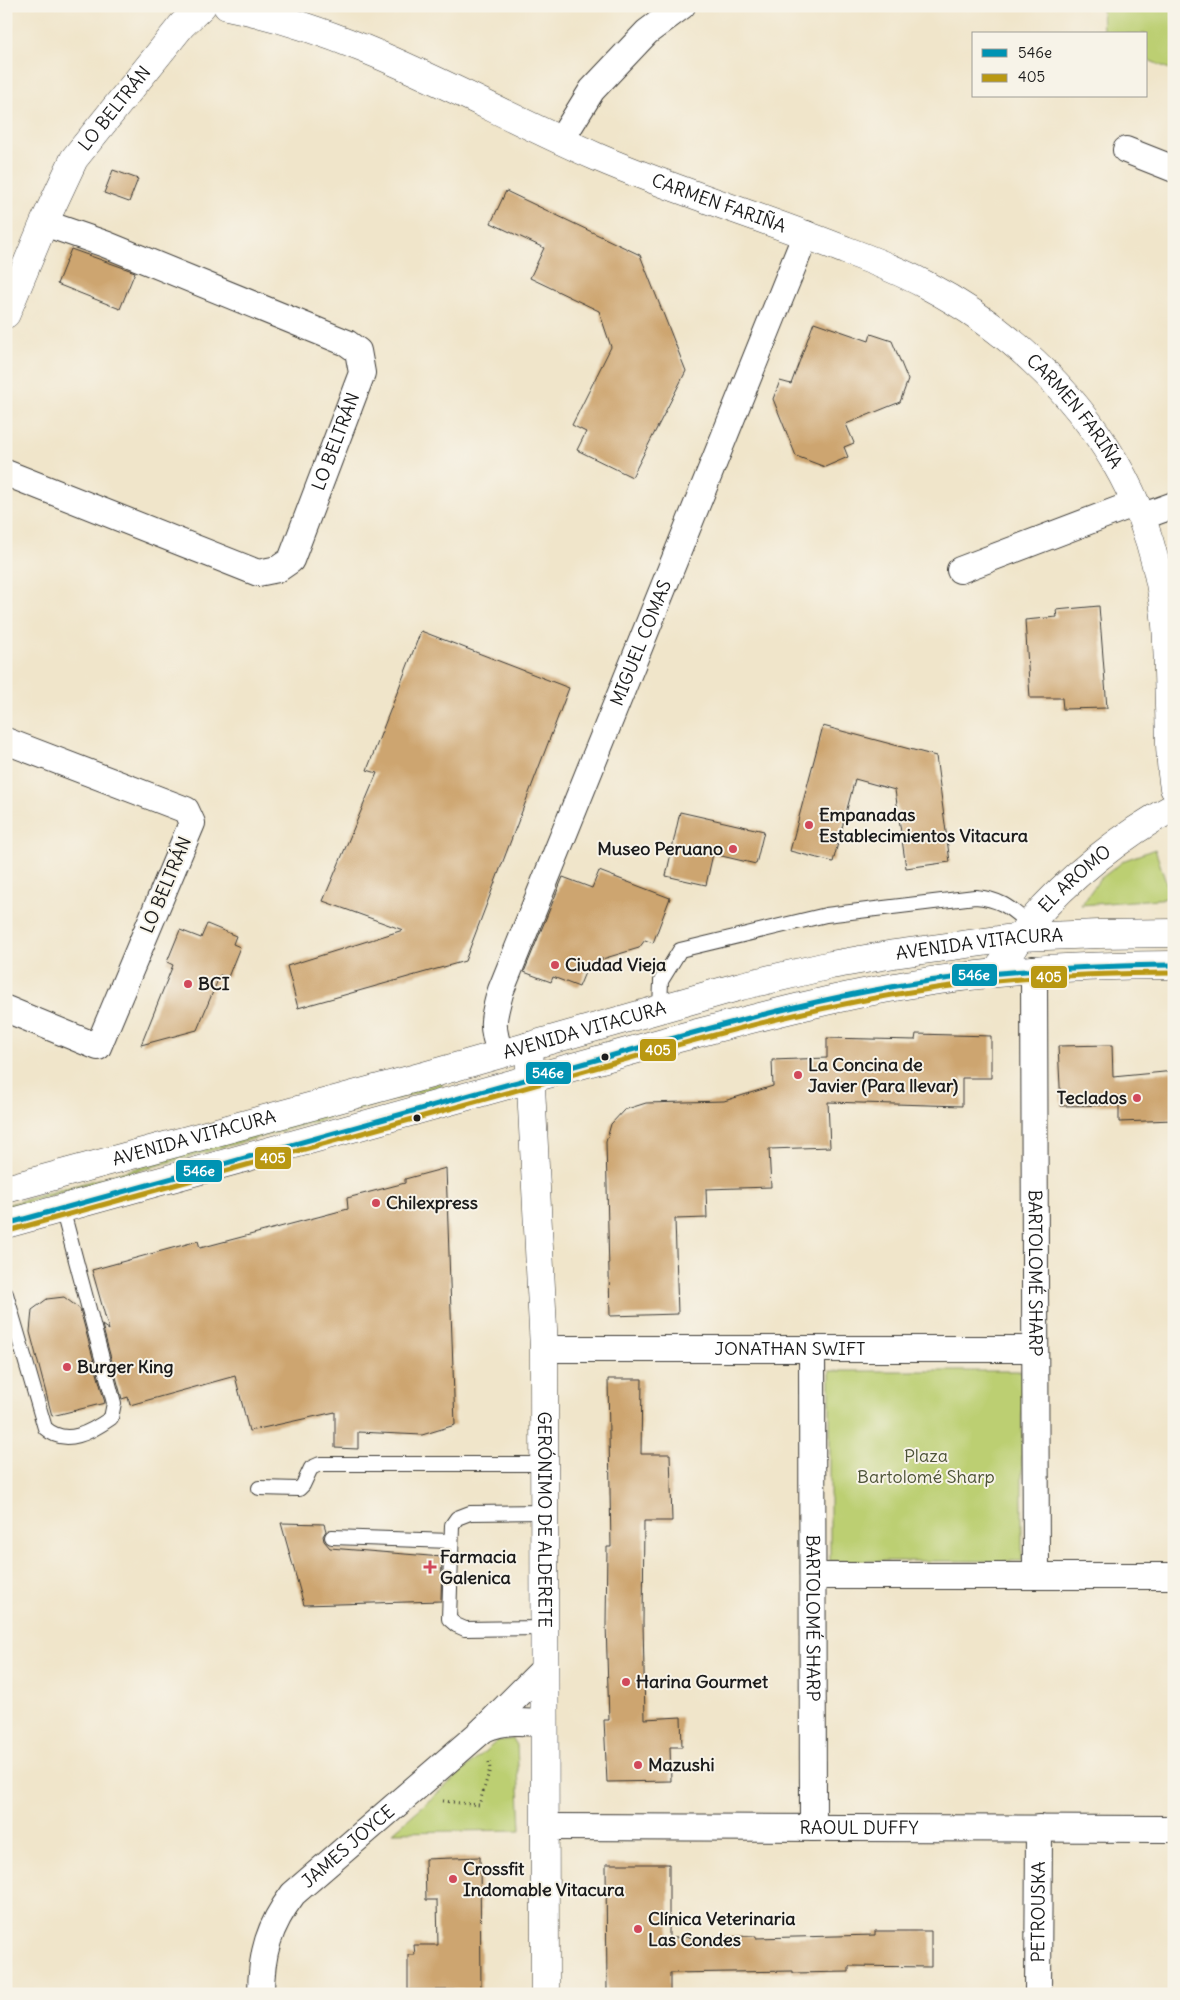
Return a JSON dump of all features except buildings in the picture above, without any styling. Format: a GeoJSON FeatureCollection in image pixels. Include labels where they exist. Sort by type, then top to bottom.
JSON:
{"type":"FeatureCollection","features":[{"type":"Feature","properties":{"kind":"main road","name":"LO BELTRÁN"},"geometry":{"type":"LineString","coordinates":[[6,314],[44,223],[74,159],[182,25],[202,6]]}},
{"type":"Feature","properties":{"kind":"main road","name":"CARMEN FARIÑA"},"geometry":{"type":"LineString","coordinates":[[227,6],[337,37],[595,156],[890,267],[926,284],[960,304],[1019,347],[1067,394],[1093,428],[1116,465],[1138,510],[1170,612],[1174,788]]}},
{"type":"Feature","properties":{"kind":"main road","name":"EL AROMO"},"geometry":{"type":"LineString","coordinates":[[995,973],[1013,950],[1024,931],[1065,887],[1095,861],[1152,819],[1174,807]]}},
{"type":"Feature","properties":{"kind":"main road","name":"AVENIDA VITACURA"},"geometry":{"type":"LineString","coordinates":[[6,1189],[741,986],[831,965],[1024,931],[1174,934]]}},
{"type":"Feature","properties":{"kind":"main road","name":"AVENIDA VITACURA"},"geometry":{"type":"LineString","coordinates":[[6,1224],[748,1020],[860,994],[908,985],[1034,969],[1084,966],[1174,965]]}},
{"type":"Feature","properties":{"kind":"main road","name":"GERÓNIMO DE ALDERETE"},"geometry":{"type":"LineString","coordinates":[[529,1046],[544,1348],[545,1994]]}},
{"type":"Feature","properties":{"kind":"street"},"geometry":{"type":"LineString","coordinates":[[561,140],[592,90],[647,32],[682,6]]}},
{"type":"Feature","properties":{"kind":"street"},"geometry":{"type":"LineString","coordinates":[[1126,150],[1174,168]]}},
{"type":"Feature","properties":{"kind":"street","name":"LO BELTRÁN"},"geometry":{"type":"LineString","coordinates":[[6,473],[258,573],[278,569],[291,560],[362,373],[358,351],[347,343],[106,244],[44,223]]}},
{"type":"Feature","properties":{"kind":"street","name":"MIGUEL COMAS"},"geometry":{"type":"LineString","coordinates":[[500,1054],[494,1036],[493,1019],[501,990],[806,234]]}},
{"type":"Feature","properties":{"kind":"street"},"geometry":{"type":"LineString","coordinates":[[960,570],[1138,510],[1174,505]]}},
{"type":"Feature","properties":{"kind":"street","name":"LO BELTRÁN"},"geometry":{"type":"LineString","coordinates":[[6,741],[186,810],[192,824],[98,1047],[6,1009]]}},
{"type":"Feature","properties":{"kind":"street","name":"BARTOLOMÉ SHARP"},"geometry":{"type":"LineString","coordinates":[[1034,969],[1036,1576]]}},
{"type":"Feature","properties":{"kind":"street","name":"JONATHAN SWIFT"},"geometry":{"type":"LineString","coordinates":[[544,1348],[1035,1349]]}},
{"type":"Feature","properties":{"kind":"street","name":"BARTOLOMÉ SHARP"},"geometry":{"type":"LineString","coordinates":[[812,1349],[813,1828]]}},
{"type":"Feature","properties":{"kind":"street"},"geometry":{"type":"LineString","coordinates":[[813,1576],[1174,1576]]}},
{"type":"Feature","properties":{"kind":"street","name":"JAMES JOYCE"},"geometry":{"type":"LineString","coordinates":[[261,1994],[262,1962],[266,1944],[277,1918],[293,1894],[484,1729],[545,1668]]}},
{"type":"Feature","properties":{"kind":"street","name":"JAMES JOYCE"},"geometry":{"type":"LineString","coordinates":[[484,1729],[504,1722],[516,1721],[545,1724]]}},
{"type":"Feature","properties":{"kind":"street","name":"RAOUL DUFFY"},"geometry":{"type":"LineString","coordinates":[[545,1827],[1174,1829]]}},
{"type":"Feature","properties":{"kind":"street","name":"PETROUSKA"},"geometry":{"type":"LineString","coordinates":[[1038,1994],[1039,1828]]}},
{"type":"Feature","properties":{"kind":"lane"},"geometry":{"type":"LineString","coordinates":[[660,1009],[661,981],[680,950],[826,915],[975,896],[991,898],[1005,904],[1024,931]]}},
{"type":"Feature","properties":{"kind":"lane"},"geometry":{"type":"LineString","coordinates":[[6,1294],[45,1428],[52,1434],[70,1437],[91,1432],[110,1418],[114,1403],[62,1208]]}},
{"type":"Feature","properties":{"kind":"lane"},"geometry":{"type":"LineString","coordinates":[[259,1488],[299,1489],[311,1468],[320,1464],[544,1464]]}},
{"type":"Feature","properties":{"kind":"lane"},"geometry":{"type":"LineString","coordinates":[[544,1512],[470,1513],[457,1518],[452,1525],[448,1619],[464,1629],[544,1628]]}},
{"type":"Feature","properties":{"kind":"lane"},"geometry":{"type":"LineString","coordinates":[[332,1536],[451,1541]]}},
{"type":"Feature","properties":{"kind":"green space"},"geometry":{"type":"Polygon","coordinates":[[[1102,6],[1174,6],[1174,71],[1148,60],[1148,32],[1103,32],[1102,6]]]}},
{"type":"Feature","properties":{"kind":"green space"},"geometry":{"type":"Polygon","coordinates":[[[1155,849],[1171,898],[1081,905],[1100,879],[1125,860],[1155,849]]]}},
{"type":"Feature","properties":{"kind":"green space"},"geometry":{"type":"Polygon","coordinates":[[[442,1082],[442,1086],[6,1208],[6,1205],[442,1082]]]}},
{"type":"Feature","properties":{"kind":"green space","name":"Plaza Bartolomé Sharp"},"geometry":{"type":"Polygon","coordinates":[[[830,1371],[1022,1371],[1022,1561],[830,1561],[830,1371]]]}},
{"type":"Feature","properties":{"kind":"green space"},"geometry":{"type":"Polygon","coordinates":[[[513,1739],[517,1745],[521,1830],[393,1832],[497,1741],[513,1739]]]}},
{"type":"Feature","properties":{"kind":"transit line","name":"546e"},"geometry":{"type":"LineString","coordinates":[[6,1224],[656,1043],[807,1004],[909,984],[975,975],[1107,966],[1174,965]]}},
{"type":"Feature","properties":{"kind":"transit line","name":"405"},"geometry":{"type":"LineString","coordinates":[[8,1231],[657,1051],[808,1012],[910,992],[975,983],[1074,975],[1174,973]]}},
{"type":"Feature","properties":{"kind":"place","name":"Empanadas Establecimientos Vitacura"},"geometry":{"type":"Point","coordinates":[809,825]}},
{"type":"Feature","properties":{"kind":"place","name":"Museo Peruano"},"geometry":{"type":"Point","coordinates":[733,849]}},
{"type":"Feature","properties":{"kind":"place","name":"Ciudad Vieja"},"geometry":{"type":"Point","coordinates":[555,965]}},
{"type":"Feature","properties":{"kind":"place","name":"BCI"},"geometry":{"type":"Point","coordinates":[188,984]}},
{"type":"Feature","properties":{"kind":"place","name":"La Concina de Javier (Para llevar)"},"geometry":{"type":"Point","coordinates":[798,1075]}},
{"type":"Feature","properties":{"kind":"place","name":"Teclados"},"geometry":{"type":"Point","coordinates":[1137,1098]}},
{"type":"Feature","properties":{"kind":"place","name":"Chilexpress"},"geometry":{"type":"Point","coordinates":[376,1203]}},
{"type":"Feature","properties":{"kind":"place","name":"Burger King"},"geometry":{"type":"Point","coordinates":[67,1367]}},
{"type":"Feature","properties":{"kind":"place","name":"Farmacia Galenica"},"geometry":{"type":"Point","coordinates":[430,1567]}},
{"type":"Feature","properties":{"kind":"place","name":"Harina Gourmet"},"geometry":{"type":"Point","coordinates":[626,1682]}},
{"type":"Feature","properties":{"kind":"place","name":"Mazushi"},"geometry":{"type":"Point","coordinates":[638,1765]}},
{"type":"Feature","properties":{"kind":"place","name":"Crossfit Indomable Vitacura"},"geometry":{"type":"Point","coordinates":[453,1879]}},
{"type":"Feature","properties":{"kind":"place","name":"Clínica Veterinaria Las Condes"},"geometry":{"type":"Point","coordinates":[638,1929]}}]}
